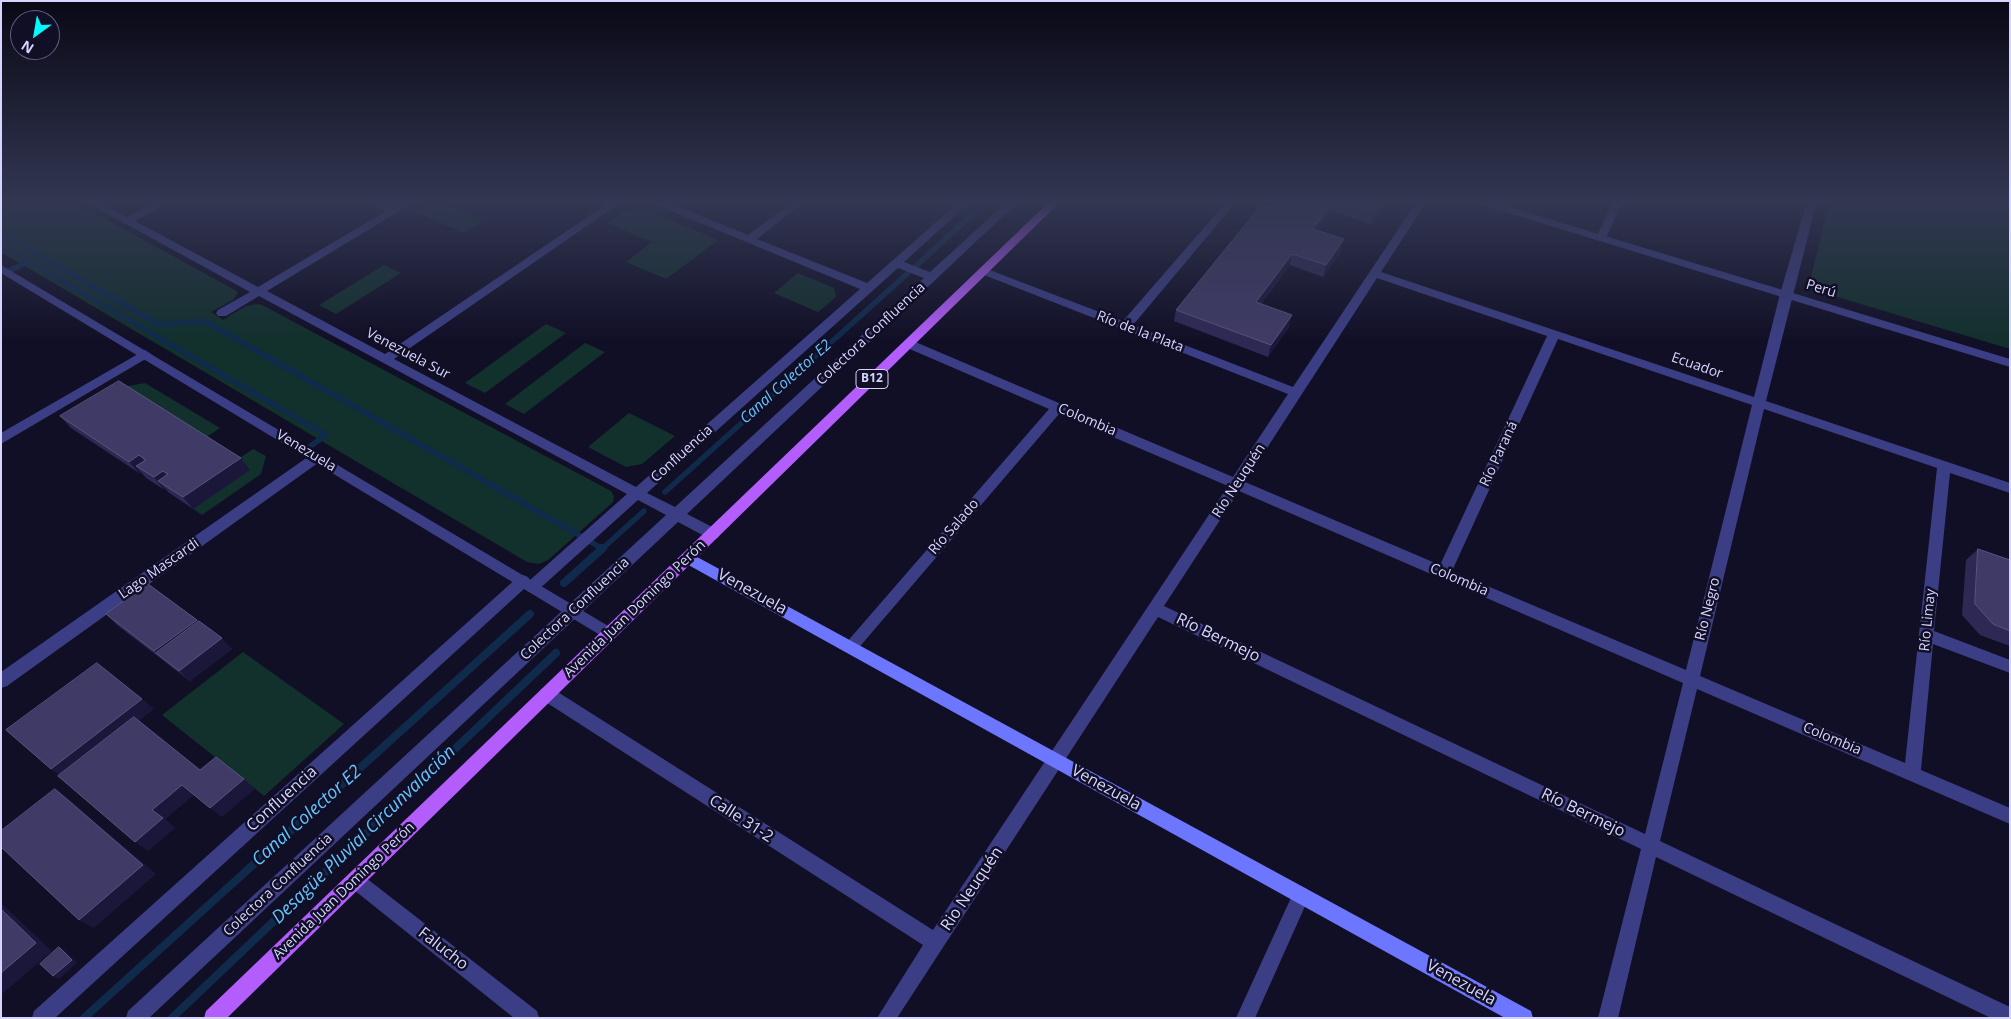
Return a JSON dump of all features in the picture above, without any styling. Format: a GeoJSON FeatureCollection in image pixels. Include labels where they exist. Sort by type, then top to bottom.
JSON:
{"type":"FeatureCollection","features":[{"type":"Feature","properties":{"kind":"main road","name":"Avenida Juan Domingo Perón"},"geometry":{"type":"LineString","coordinates":[[214,1018],[1007,249]]}},
{"type":"Feature","properties":{"kind":"main road","name":"Venezuela"},"geometry":{"type":"LineString","coordinates":[[688,558],[1524,1018]]}},
{"type":"Feature","properties":{"kind":"street","name":"Venezuela Sur"},"geometry":{"type":"LineString","coordinates":[[179,249],[713,534]]}},
{"type":"Feature","properties":{"kind":"street"},"geometry":{"type":"LineString","coordinates":[[222,313],[331,249]]}},
{"type":"Feature","properties":{"kind":"street"},"geometry":{"type":"LineString","coordinates":[[386,359],[548,249]]}},
{"type":"Feature","properties":{"kind":"street"},"geometry":{"type":"LineString","coordinates":[[773,249],[868,288]]}},
{"type":"Feature","properties":{"kind":"street","name":"Confluencia"},"geometry":{"type":"LineString","coordinates":[[41,1018],[527,584],[637,493],[912,249]]}},
{"type":"Feature","properties":{"kind":"street","name":"Colectora Confluencia"},"geometry":{"type":"LineString","coordinates":[[135,1018],[963,249]]}},
{"type":"Feature","properties":{"kind":"street"},"geometry":{"type":"LineString","coordinates":[[1125,326],[1191,249]]}},
{"type":"Feature","properties":{"kind":"street","name":"Río Neuquén"},"geometry":{"type":"LineString","coordinates":[[1057,760],[1390,249]]}},
{"type":"Feature","properties":{"kind":"street","name":"Perú"},"geometry":{"type":"LineString","coordinates":[[1636,249],[2010,363]]}},
{"type":"Feature","properties":{"kind":"street","name":"Río Negro"},"geometry":{"type":"LineString","coordinates":[[1608,1018],[1799,249]]}},
{"type":"Feature","properties":{"kind":"street"},"geometry":{"type":"LineString","coordinates":[[896,263],[932,277]]}},
{"type":"Feature","properties":{"kind":"street","name":"Venezuela"},"geometry":{"type":"LineString","coordinates":[[1,268],[610,634]]}},
{"type":"Feature","properties":{"kind":"street","name":"Río de la Plata"},"geometry":{"type":"LineString","coordinates":[[983,272],[1296,393]]}},
{"type":"Feature","properties":{"kind":"street","name":"Ecuador"},"geometry":{"type":"LineString","coordinates":[[1374,273],[2010,488]]}},
{"type":"Feature","properties":{"kind":"street","name":"Río Paraná"},"geometry":{"type":"LineString","coordinates":[[1444,573],[1554,334]]}},
{"type":"Feature","properties":{"kind":"street","name":"Colombia"},"geometry":{"type":"LineString","coordinates":[[909,344],[2010,816]]}},
{"type":"Feature","properties":{"kind":"street"},"geometry":{"type":"LineString","coordinates":[[1,439],[145,354]]}},
{"type":"Feature","properties":{"kind":"street","name":"Río Salado"},"geometry":{"type":"LineString","coordinates":[[851,647],[1058,408]]}},
{"type":"Feature","properties":{"kind":"street","name":"Lago Mascardi"},"geometry":{"type":"LineString","coordinates":[[1,681],[317,458]]}},
{"type":"Feature","properties":{"kind":"street","name":"Río Limay"},"geometry":{"type":"LineString","coordinates":[[1912,774],[1944,465]]}},
{"type":"Feature","properties":{"kind":"street","name":"Río Bermejo"},"geometry":{"type":"LineString","coordinates":[[1156,608],[2010,1017]]}},
{"type":"Feature","properties":{"kind":"street"},"geometry":{"type":"LineString","coordinates":[[1926,635],[2010,667]]}},
{"type":"Feature","properties":{"kind":"street","name":"Calle 31-2"},"geometry":{"type":"LineString","coordinates":[[547,694],[936,943]]}},
{"type":"Feature","properties":{"kind":"street","name":"Rio Neuquén"},"geometry":{"type":"LineString","coordinates":[[886,1018],[1057,760]]}},
{"type":"Feature","properties":{"kind":"street","name":"Falucho"},"geometry":{"type":"LineString","coordinates":[[356,880],[530,1018]]}},
{"type":"Feature","properties":{"kind":"street"},"geometry":{"type":"LineString","coordinates":[[1245,1018],[1301,895]]}},
{"type":"Feature","properties":{"kind":"green space"},"geometry":{"type":"Polygon","coordinates":[[[1,249],[159,249],[238,293],[233,300],[211,312],[223,320],[247,306],[262,305],[611,491],[614,496],[613,502],[548,560],[539,564],[527,562],[1,252],[1,249]]]}},
{"type":"Feature","properties":{"kind":"green space"},"geometry":{"type":"Polygon","coordinates":[[[643,249],[707,249],[666,279],[626,262],[643,249]]]}},
{"type":"Feature","properties":{"kind":"green space"},"geometry":{"type":"Polygon","coordinates":[[[1818,249],[2010,249],[2010,349],[1808,288],[1818,249]]]}},
{"type":"Feature","properties":{"kind":"green space"},"geometry":{"type":"Polygon","coordinates":[[[384,265],[401,273],[336,314],[319,305],[384,265]]]}},
{"type":"Feature","properties":{"kind":"green space"},"geometry":{"type":"Polygon","coordinates":[[[798,273],[834,288],[836,297],[818,312],[774,293],[798,273]]]}},
{"type":"Feature","properties":{"kind":"green space"},"geometry":{"type":"Polygon","coordinates":[[[546,324],[566,333],[485,393],[465,383],[546,324]]]}},
{"type":"Feature","properties":{"kind":"green space"},"geometry":{"type":"Polygon","coordinates":[[[585,343],[605,352],[524,414],[505,404],[585,343]]]}},
{"type":"Feature","properties":{"kind":"green space"},"geometry":{"type":"Polygon","coordinates":[[[145,383],[220,428],[202,440],[122,387],[145,383]]]}},
{"type":"Feature","properties":{"kind":"green space"},"geometry":{"type":"Polygon","coordinates":[[[629,413],[675,436],[642,464],[626,467],[588,447],[629,413]]]}},
{"type":"Feature","properties":{"kind":"green space"},"geometry":{"type":"Polygon","coordinates":[[[253,449],[266,456],[261,474],[202,515],[193,509],[249,470],[235,461],[253,449]]]}},
{"type":"Feature","properties":{"kind":"green space"},"geometry":{"type":"Polygon","coordinates":[[[243,652],[344,724],[264,796],[162,715],[243,652]]]}},
{"type":"Feature","properties":{"kind":"building"},"geometry":{"type":"Polygon","coordinates":[[[1226,249],[1337,249],[1326,265],[1292,254],[1256,302],[1292,315],[1271,345],[1176,310],[1226,249]]]}},
{"type":"Feature","properties":{"kind":"building"},"geometry":{"type":"Polygon","coordinates":[[[119,381],[241,458],[183,497],[158,481],[168,474],[163,471],[154,477],[136,466],[146,460],[139,455],[129,462],[60,416],[119,381]]]}},
{"type":"Feature","properties":{"kind":"building"},"geometry":{"type":"Polygon","coordinates":[[[1978,549],[2010,560],[2010,631],[1993,624],[1975,604],[1978,549]]]}},
{"type":"Feature","properties":{"kind":"building"},"geometry":{"type":"Polygon","coordinates":[[[148,584],[197,620],[154,651],[106,614],[148,584]]]}},
{"type":"Feature","properties":{"kind":"building"},"geometry":{"type":"Polygon","coordinates":[[[199,621],[222,638],[179,671],[156,653],[199,621]]]}},
{"type":"Feature","properties":{"kind":"building"},"geometry":{"type":"Polygon","coordinates":[[[97,663],[142,699],[51,769],[6,730],[97,663]]]}},
{"type":"Feature","properties":{"kind":"building"},"geometry":{"type":"Polygon","coordinates":[[[134,717],[200,770],[216,757],[244,779],[210,808],[182,785],[152,810],[163,818],[135,842],[58,776],[134,717]]]}},
{"type":"Feature","properties":{"kind":"building"},"geometry":{"type":"Polygon","coordinates":[[[55,789],[143,865],[79,920],[1,847],[1,831],[55,789]]]}},
{"type":"Feature","properties":{"kind":"building"},"geometry":{"type":"Polygon","coordinates":[[[1,909],[36,943],[1,973],[1,909]]]}},
{"type":"Feature","properties":{"kind":"building"},"geometry":{"type":"Polygon","coordinates":[[[59,947],[72,960],[53,976],[40,964],[59,947]]]}},
{"type":"Feature","properties":{"kind":"waterway"},"geometry":{"type":"LineString","coordinates":[[7,249],[29,261]]}},
{"type":"Feature","properties":{"kind":"waterway"},"geometry":{"type":"LineString","coordinates":[[26,249],[158,324],[195,321],[208,323],[579,535]]}},
{"type":"Feature","properties":{"kind":"waterway","name":"Canal Colector E2"},"geometry":{"type":"LineString","coordinates":[[916,266],[935,249]]}},
{"type":"Feature","properties":{"kind":"waterway"},"geometry":{"type":"LineString","coordinates":[[7,272],[29,261]]}},
{"type":"Feature","properties":{"kind":"waterway"},"geometry":{"type":"LineString","coordinates":[[29,261],[326,435],[305,450]]}},
{"type":"Feature","properties":{"kind":"waterway","name":"Canal Colector E2"},"geometry":{"type":"LineString","coordinates":[[665,492],[908,273]]}},
{"type":"Feature","properties":{"kind":"waterway","name":"Canal Colector E2"},"geometry":{"type":"LineString","coordinates":[[602,549],[644,511]]}},
{"type":"Feature","properties":{"kind":"waterway"},"geometry":{"type":"LineString","coordinates":[[591,542],[602,549]]}},
{"type":"Feature","properties":{"kind":"waterway","name":"Canal Colector E2"},"geometry":{"type":"LineString","coordinates":[[564,583],[602,549]]}},
{"type":"Feature","properties":{"kind":"waterway","name":"Canal Colector E2"},"geometry":{"type":"LineString","coordinates":[[84,1018],[530,614]]}},
{"type":"Feature","properties":{"kind":"waterway","name":"Desagüe Pluvial Circunvalación"},"geometry":{"type":"LineString","coordinates":[[172,1018],[556,653]]}}]}
